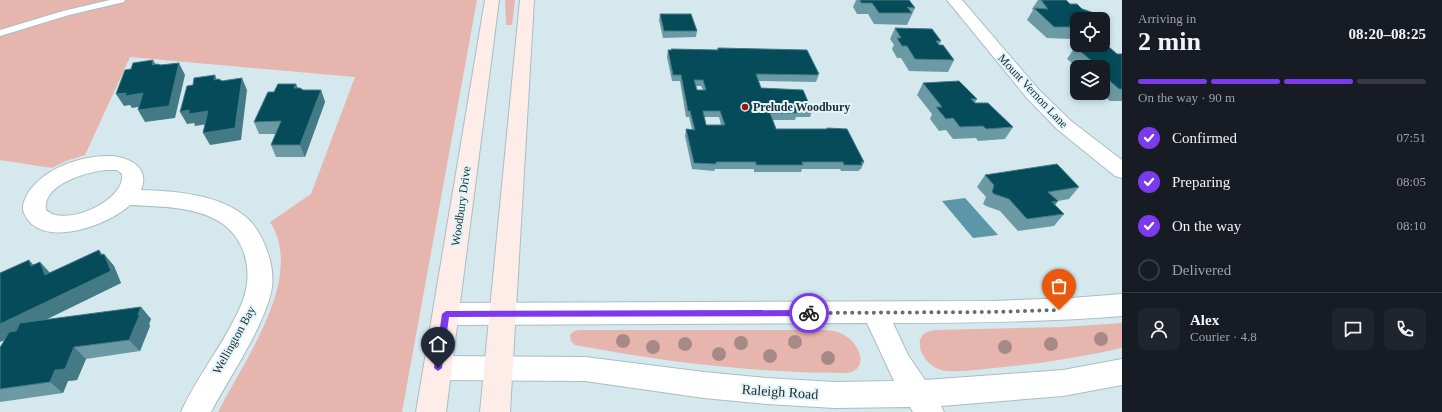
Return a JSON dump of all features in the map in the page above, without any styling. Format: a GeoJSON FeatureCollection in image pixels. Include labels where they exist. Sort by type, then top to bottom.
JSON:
{"type":"FeatureCollection","features":[{"type":"Feature","properties":{"kind":"main road","name":"Woodbury Drive"},"geometry":{"type":"LineString","coordinates":[[431,412],[492,0]]}},
{"type":"Feature","properties":{"kind":"main road"},"geometry":{"type":"LineString","coordinates":[[495,412],[527,0]]}},
{"type":"Feature","properties":{"kind":"street","name":"Mount Vernon Lane"},"geometry":{"type":"LineString","coordinates":[[954,0],[1033,94],[1064,125],[1122,171]]}},
{"type":"Feature","properties":{"kind":"street","name":"Wellington Bay"},"geometry":{"type":"LineString","coordinates":[[125,197],[175,199],[206,205],[231,217],[249,233],[257,255],[262,280],[256,302],[242,331],[196,412]]}},
{"type":"Feature","properties":{"kind":"street"},"geometry":{"type":"LineString","coordinates":[[446,314],[992,312],[1071,309],[1122,305]]}},
{"type":"Feature","properties":{"kind":"street"},"geometry":{"type":"LineString","coordinates":[[875,313],[898,364],[923,403]]}},
{"type":"Feature","properties":{"kind":"street","name":"Raleigh Road"},"geometry":{"type":"LineString","coordinates":[[438,368],[600,370],[704,385],[923,403],[1122,372]]}},
{"type":"Feature","properties":{"kind":"lane"},"geometry":{"type":"LineString","coordinates":[[0,33],[66,12],[121,0]]}},
{"type":"Feature","properties":{"kind":"shaded area"},"geometry":{"type":"Polygon","coordinates":[[[0,0],[477,0],[402,412],[218,412],[255,344],[267,319],[276,293],[281,268],[279,244],[270,222],[311,194],[355,77],[130,57],[85,155],[66,161],[52,168],[0,160],[0,0]]]}},
{"type":"Feature","properties":{"kind":"shaded area"},"geometry":{"type":"Polygon","coordinates":[[[505,0],[515,0],[512,25],[506,25],[505,0]]]}},
{"type":"Feature","properties":{"kind":"shaded area"},"geometry":{"type":"Polygon","coordinates":[[[1122,323],[1122,348],[1071,358],[1002,367],[955,371],[938,369],[930,364],[925,358],[921,351],[920,344],[921,337],[926,333],[935,330],[1064,327],[1122,323]]]}},
{"type":"Feature","properties":{"kind":"shaded area"},"geometry":{"type":"Polygon","coordinates":[[[827,330],[845,335],[852,341],[859,352],[860,363],[858,368],[846,373],[744,369],[642,357],[575,345],[571,341],[570,335],[574,331],[827,330]]]}},
{"type":"Feature","properties":{"kind":"water"},"geometry":{"type":"Polygon","coordinates":[[[965,198],[998,235],[973,238],[942,201],[965,198]]]}},
{"type":"Feature","properties":{"kind":"building"},"geometry":{"type":"Polygon","coordinates":[[[860,0],[909,0],[915,8],[907,7],[912,13],[879,13],[872,3],[861,3],[860,0]]]}},
{"type":"Feature","properties":{"kind":"building"},"geometry":{"type":"Polygon","coordinates":[[[1041,0],[1066,0],[1070,4],[1077,4],[1082,9],[1091,12],[1070,12],[1070,27],[1054,27],[1034,8],[1048,9],[1041,0]]]}},
{"type":"Feature","properties":{"kind":"building"},"geometry":{"type":"Polygon","coordinates":[[[660,14],[691,14],[697,31],[664,31],[660,14]]]}},
{"type":"Feature","properties":{"kind":"building"},"geometry":{"type":"Polygon","coordinates":[[[895,28],[932,29],[941,41],[936,41],[939,45],[943,45],[954,60],[915,59],[907,46],[902,46],[897,38],[901,38],[895,28]]]}},
{"type":"Feature","properties":{"kind":"building","name":"Prelude Woodbury"},"geometry":{"type":"Polygon","coordinates":[[[718,48],[807,50],[819,74],[817,74],[818,75],[756,74],[761,88],[803,90],[812,111],[796,111],[797,113],[770,113],[776,129],[847,129],[864,162],[861,162],[862,165],[844,165],[843,162],[802,162],[803,165],[756,165],[756,162],[716,162],[716,164],[694,163],[686,129],[695,130],[690,111],[688,111],[681,75],[673,75],[668,50],[718,50],[718,48]],[[694,80],[697,90],[706,90],[703,80],[694,80]],[[703,111],[706,125],[725,125],[720,111],[703,111]]]}},
{"type":"Feature","properties":{"kind":"building"},"geometry":{"type":"Polygon","coordinates":[[[1110,48],[1117,54],[1122,54],[1122,89],[1119,89],[1110,81],[1110,60],[1091,60],[1081,52],[1110,52],[1110,48]]]}},
{"type":"Feature","properties":{"kind":"building"},"geometry":{"type":"Polygon","coordinates":[[[153,60],[152,65],[179,63],[169,106],[138,110],[143,93],[125,96],[126,93],[116,94],[125,70],[131,69],[133,63],[153,60]]]}},
{"type":"Feature","properties":{"kind":"building"},"geometry":{"type":"Polygon","coordinates":[[[215,75],[214,80],[219,79],[222,81],[242,78],[235,128],[203,133],[208,111],[189,114],[189,110],[180,112],[187,86],[193,85],[194,78],[215,75]]]}},
{"type":"Feature","properties":{"kind":"building"},"geometry":{"type":"Polygon","coordinates":[[[959,81],[977,99],[971,99],[975,103],[988,103],[1013,127],[986,129],[983,126],[960,127],[953,118],[946,119],[936,107],[942,107],[923,83],[959,81]]]}},
{"type":"Feature","properties":{"kind":"building"},"geometry":{"type":"Polygon","coordinates":[[[278,84],[296,84],[294,88],[300,88],[303,90],[321,90],[300,145],[271,145],[281,121],[254,122],[268,92],[274,92],[278,84]]]}},
{"type":"Feature","properties":{"kind":"building"},"geometry":{"type":"Polygon","coordinates":[[[1057,164],[1079,187],[1048,192],[1058,201],[1052,202],[1064,214],[1027,219],[1009,199],[992,192],[994,185],[985,175],[1057,164]]]}},
{"type":"Feature","properties":{"kind":"building"},"geometry":{"type":"Polygon","coordinates":[[[99,250],[101,255],[104,254],[111,271],[0,324],[0,273],[29,260],[31,266],[40,262],[45,275],[99,250]]]}},
{"type":"Feature","properties":{"kind":"building"},"geometry":{"type":"Polygon","coordinates":[[[141,307],[138,315],[140,314],[129,340],[74,347],[65,369],[55,370],[50,382],[0,389],[0,347],[9,332],[16,331],[20,323],[141,307]]]}},
{"type":"Feature","properties":{"kind":"way so far"},"geometry":{"type":"LineString","coordinates":[[809,313],[1059,310]]}},
{"type":"Feature","properties":{"kind":"place","name":"Prelude Woodbury"},"geometry":{"type":"Point","coordinates":[745,107]}},
{"type":"Feature","properties":{"kind":"route"},"geometry":{"type":"LineString","coordinates":[[438,368],[446,314],[809,313]]}}]}
